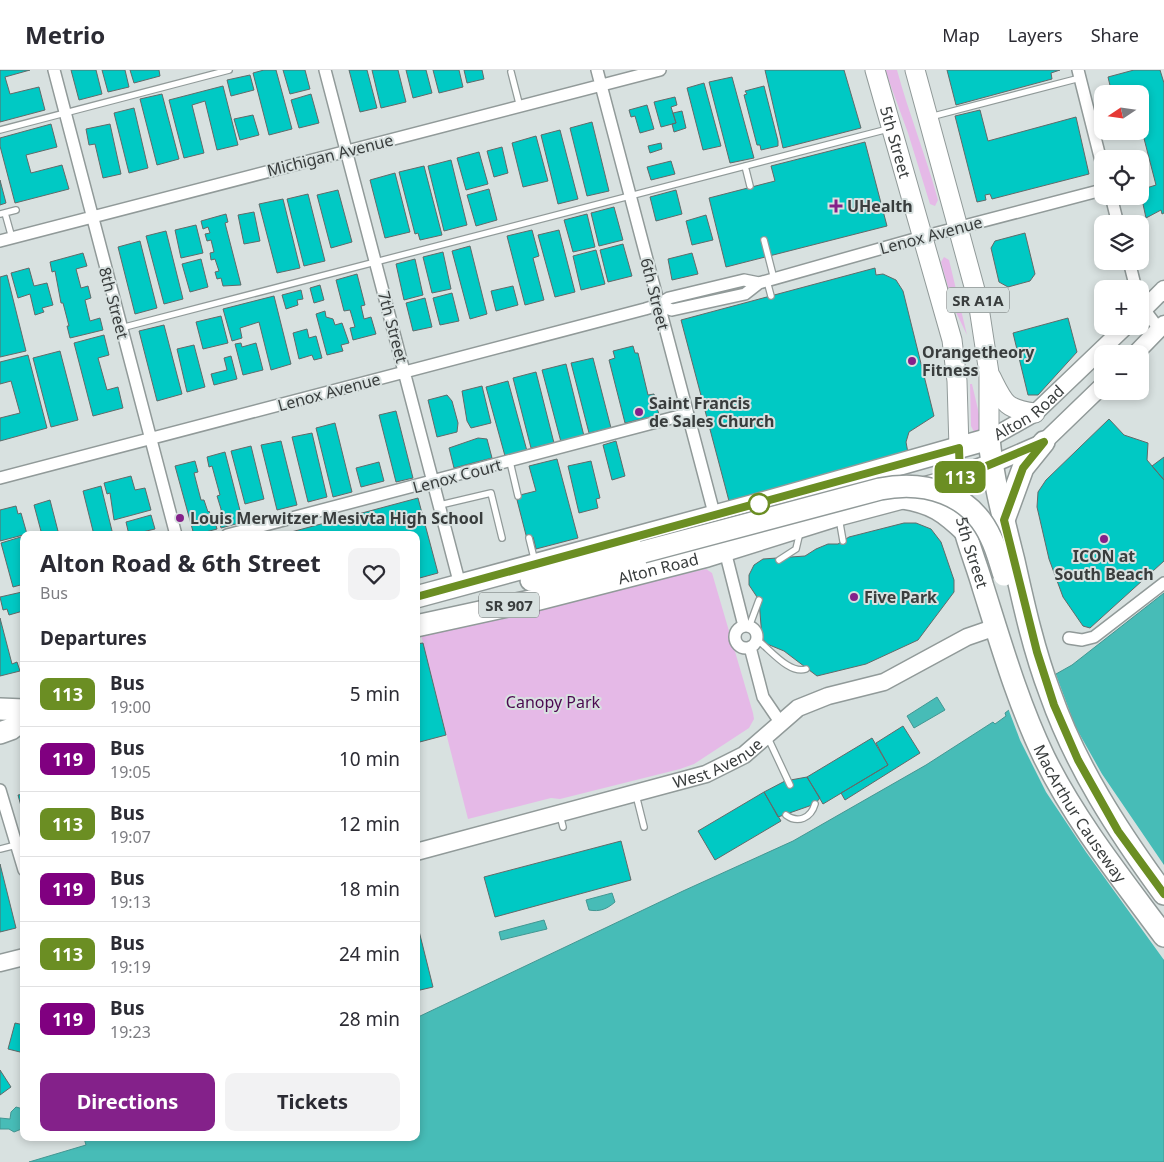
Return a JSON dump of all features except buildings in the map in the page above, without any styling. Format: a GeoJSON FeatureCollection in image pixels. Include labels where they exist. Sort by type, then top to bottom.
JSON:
{"type":"FeatureCollection","features":[{"type":"Feature","properties":{"kind":"highway","name":"Alton Road"},"geometry":{"type":"LineString","coordinates":[[420,596],[715,516],[989,438]]}},
{"type":"Feature","properties":{"kind":"highway","name":"SR A1A"},"geometry":{"type":"LineString","coordinates":[[989,438],[991,465],[1004,520],[1029,677]]}},
{"type":"Feature","properties":{"kind":"highway"},"geometry":{"type":"LineString","coordinates":[[1004,520],[1023,468],[1044,442]]}},
{"type":"Feature","properties":{"kind":"highway","name":"5th Street"},"geometry":{"type":"LineString","coordinates":[[959,448],[960,507],[967,534],[996,627],[1029,677]]}},
{"type":"Feature","properties":{"kind":"highway","name":"Alton Road"},"geometry":{"type":"LineString","coordinates":[[420,625],[535,600],[716,554],[838,515],[902,498],[909,492],[960,477],[991,465]]}},
{"type":"Feature","properties":{"kind":"highway"},"geometry":{"type":"LineString","coordinates":[[420,608],[643,552],[880,489],[908,485],[948,493],[969,508],[991,537],[1004,575],[1029,677]]}},
{"type":"Feature","properties":{"kind":"highway"},"geometry":{"type":"LineString","coordinates":[[902,498],[928,503],[938,508],[967,534]]}},
{"type":"Feature","properties":{"kind":"highway"},"geometry":{"type":"LineString","coordinates":[[715,516],[717,534],[714,547],[716,554]]}},
{"type":"Feature","properties":{"kind":"highway","name":"MacArthur Causeway"},"geometry":{"type":"LineString","coordinates":[[1029,677],[1058,716],[1078,760],[1118,831],[1164,894]]}},
{"type":"Feature","properties":{"kind":"highway","name":"MacArthur Causeway"},"geometry":{"type":"LineString","coordinates":[[1029,677],[1044,756],[1064,794],[1164,936]]}},
{"type":"Feature","properties":{"kind":"highway"},"geometry":{"type":"LineString","coordinates":[[0,709],[20,710]]}},
{"type":"Feature","properties":{"kind":"highway"},"geometry":{"type":"LineString","coordinates":[[0,733],[11,729],[20,722]]}},
{"type":"Feature","properties":{"kind":"main road","name":"5th Street"},"geometry":{"type":"LineString","coordinates":[[875,70],[890,129],[952,340],[957,381],[959,448]]}},
{"type":"Feature","properties":{"kind":"main road","name":"SR A1A"},"geometry":{"type":"LineString","coordinates":[[915,70],[978,301],[989,373],[989,438]]}},
{"type":"Feature","properties":{"kind":"main road"},"geometry":{"type":"LineString","coordinates":[[989,373],[1005,404],[1017,410],[1035,413]]}},
{"type":"Feature","properties":{"kind":"street","name":"8th Street"},"geometry":{"type":"LineString","coordinates":[[54,70],[175,531]]}},
{"type":"Feature","properties":{"kind":"street","name":"7th Street"},"geometry":{"type":"LineString","coordinates":[[326,70],[460,585]]}},
{"type":"Feature","properties":{"kind":"street","name":"6th Street"},"geometry":{"type":"LineString","coordinates":[[597,70],[715,516]]}},
{"type":"Feature","properties":{"kind":"street","name":"Michigan Avenue"},"geometry":{"type":"LineString","coordinates":[[0,241],[660,70]]}},
{"type":"Feature","properties":{"kind":"street"},"geometry":{"type":"LineString","coordinates":[[1079,74],[1098,150]]}},
{"type":"Feature","properties":{"kind":"street","name":"Lenox Avenue"},"geometry":{"type":"LineString","coordinates":[[0,478],[658,305],[669,298],[744,280],[767,281],[922,237],[1094,192]]}},
{"type":"Feature","properties":{"kind":"street"},"geometry":{"type":"LineString","coordinates":[[1149,301],[1164,289]]}},
{"type":"Feature","properties":{"kind":"street"},"geometry":{"type":"LineString","coordinates":[[1144,345],[1162,327],[1149,315]]}},
{"type":"Feature","properties":{"kind":"street","name":"Alton Road"},"geometry":{"type":"LineString","coordinates":[[989,438],[1035,413],[1117,335]]}},
{"type":"Feature","properties":{"kind":"street","name":"Alton Road"},"geometry":{"type":"LineString","coordinates":[[991,465],[1044,442],[1094,394]]}},
{"type":"Feature","properties":{"kind":"street","name":"Lenox Court"},"geometry":{"type":"LineString","coordinates":[[244,531],[687,414]]}},
{"type":"Feature","properties":{"kind":"street"},"geometry":{"type":"LineString","coordinates":[[716,554],[747,626],[755,631],[753,643],[763,697],[780,722]]}},
{"type":"Feature","properties":{"kind":"street"},"geometry":{"type":"LineString","coordinates":[[1069,638],[1082,640],[1094,637],[1164,583]]}},
{"type":"Feature","properties":{"kind":"street"},"geometry":{"type":"LineString","coordinates":[[747,626],[737,631],[736,640],[740,646],[753,643]]}},
{"type":"Feature","properties":{"kind":"street","name":"West Avenue"},"geometry":{"type":"LineString","coordinates":[[420,851],[561,820],[635,794],[706,774],[744,755],[798,708],[811,702],[884,682],[967,637],[996,627]]}},
{"type":"Feature","properties":{"kind":"street"},"geometry":{"type":"LineString","coordinates":[[0,790],[4,819],[20,844]]}},
{"type":"Feature","properties":{"kind":"street"},"geometry":{"type":"LineString","coordinates":[[0,963],[20,958]]}},
{"type":"Feature","properties":{"kind":"lane"},"geometry":{"type":"LineString","coordinates":[[0,130],[229,70]]}},
{"type":"Feature","properties":{"kind":"lane"},"geometry":{"type":"LineString","coordinates":[[512,72],[520,107]]}},
{"type":"Feature","properties":{"kind":"lane"},"geometry":{"type":"LineString","coordinates":[[928,118],[1079,74]]}},
{"type":"Feature","properties":{"kind":"lane"},"geometry":{"type":"LineString","coordinates":[[121,328],[890,129]]}},
{"type":"Feature","properties":{"kind":"lane"},"geometry":{"type":"LineString","coordinates":[[745,166],[750,186]]}},
{"type":"Feature","properties":{"kind":"lane"},"geometry":{"type":"LineString","coordinates":[[12,238],[2,213],[16,210]]}},
{"type":"Feature","properties":{"kind":"lane"},"geometry":{"type":"LineString","coordinates":[[764,240],[767,281],[771,296]]}},
{"type":"Feature","properties":{"kind":"lane"},"geometry":{"type":"LineString","coordinates":[[510,462],[518,496]]}},
{"type":"Feature","properties":{"kind":"lane"},"geometry":{"type":"LineString","coordinates":[[440,505],[491,493],[502,538]]}},
{"type":"Feature","properties":{"kind":"lane"},"geometry":{"type":"LineString","coordinates":[[838,515],[843,541]]}},
{"type":"Feature","properties":{"kind":"lane"},"geometry":{"type":"LineString","coordinates":[[779,560],[796,549],[802,526]]}},
{"type":"Feature","properties":{"kind":"lane"},"geometry":{"type":"LineString","coordinates":[[529,538],[535,564]]}},
{"type":"Feature","properties":{"kind":"lane"},"geometry":{"type":"LineString","coordinates":[[747,626],[758,600]]}},
{"type":"Feature","properties":{"kind":"lane"},"geometry":{"type":"LineString","coordinates":[[753,643],[792,668],[806,669]]}},
{"type":"Feature","properties":{"kind":"lane"},"geometry":{"type":"LineString","coordinates":[[767,736],[790,785]]}},
{"type":"Feature","properties":{"kind":"lane"},"geometry":{"type":"LineString","coordinates":[[635,794],[644,827]]}},
{"type":"Feature","properties":{"kind":"lane"},"geometry":{"type":"LineString","coordinates":[[786,815],[793,819],[805,818],[813,810],[815,804]]}},
{"type":"Feature","properties":{"kind":"lane"},"geometry":{"type":"LineString","coordinates":[[0,849],[20,844]]}},
{"type":"Feature","properties":{"kind":"green space"},"geometry":{"type":"Polygon","coordinates":[[[885,70],[897,70],[938,200],[935,206],[930,204],[908,133],[885,70]]]}},
{"type":"Feature","properties":{"kind":"green space"},"geometry":{"type":"Polygon","coordinates":[[[944,257],[949,260],[967,335],[954,308],[941,262],[944,257]]]}},
{"type":"Feature","properties":{"kind":"green space"},"geometry":{"type":"Polygon","coordinates":[[[970,384],[972,384],[979,414],[980,434],[975,434],[971,426],[970,384]]]}},
{"type":"Feature","properties":{"kind":"green space","name":"Canopy Park"},"geometry":{"type":"Polygon","coordinates":[[[706,569],[712,573],[753,713],[754,719],[749,728],[694,764],[680,769],[560,799],[551,798],[468,819],[421,635],[706,569]]]}},
{"type":"Feature","properties":{"kind":"water"},"geometry":{"type":"Polygon","coordinates":[[[1164,593],[1164,1162],[29,1162],[86,1145],[85,1141],[420,1141],[420,1016],[793,841],[926,765],[993,722],[995,724],[1006,716],[1005,713],[1056,674],[1072,665],[1164,593]]]}},
{"type":"Feature","properties":{"kind":"water"},"geometry":{"type":"Polygon","coordinates":[[[937,697],[945,710],[914,728],[907,716],[937,697]]]}},
{"type":"Feature","properties":{"kind":"water"},"geometry":{"type":"Polygon","coordinates":[[[612,893],[615,902],[600,910],[589,910],[586,900],[612,893]]]}},
{"type":"Feature","properties":{"kind":"water"},"geometry":{"type":"Polygon","coordinates":[[[544,920],[547,929],[501,940],[499,932],[544,920]]]}},
{"type":"Feature","properties":{"kind":"water"},"geometry":{"type":"Polygon","coordinates":[[[16,1107],[20,1108],[20,1130],[14,1132],[9,1129],[0,1129],[0,1118],[10,1119],[11,1112],[16,1107]]]}},
{"type":"Feature","properties":{"kind":"pier"},"geometry":{"type":"Polygon","coordinates":[[[1055,672],[1075,726],[1102,774],[1164,865],[1164,960],[1086,852],[1046,792],[1020,740],[1008,708],[1055,672]]]}},
{"type":"Feature","properties":{"kind":"bus line","name":"113"},"geometry":{"type":"LineString","coordinates":[[420,596],[959,448],[960,477],[1044,442],[1023,468],[1004,520],[1042,672],[1078,760],[1118,831],[1164,894]]}},
{"type":"Feature","properties":{"kind":"place","name":"UHealth"},"geometry":{"type":"Point","coordinates":[836,206]}},
{"type":"Feature","properties":{"kind":"place","name":"Orangetheory Fitness"},"geometry":{"type":"Point","coordinates":[912,361]}},
{"type":"Feature","properties":{"kind":"place","name":"Saint Francis de Sales Church"},"geometry":{"type":"Point","coordinates":[639,412]}},
{"type":"Feature","properties":{"kind":"place","name":"Louis Merwitzer Mesivta High School"},"geometry":{"type":"Point","coordinates":[180,518]}},
{"type":"Feature","properties":{"kind":"place","name":"ICON at South Beach"},"geometry":{"type":"Point","coordinates":[1104,539]}},
{"type":"Feature","properties":{"kind":"place","name":"Five Park"},"geometry":{"type":"Point","coordinates":[854,597]}}]}
